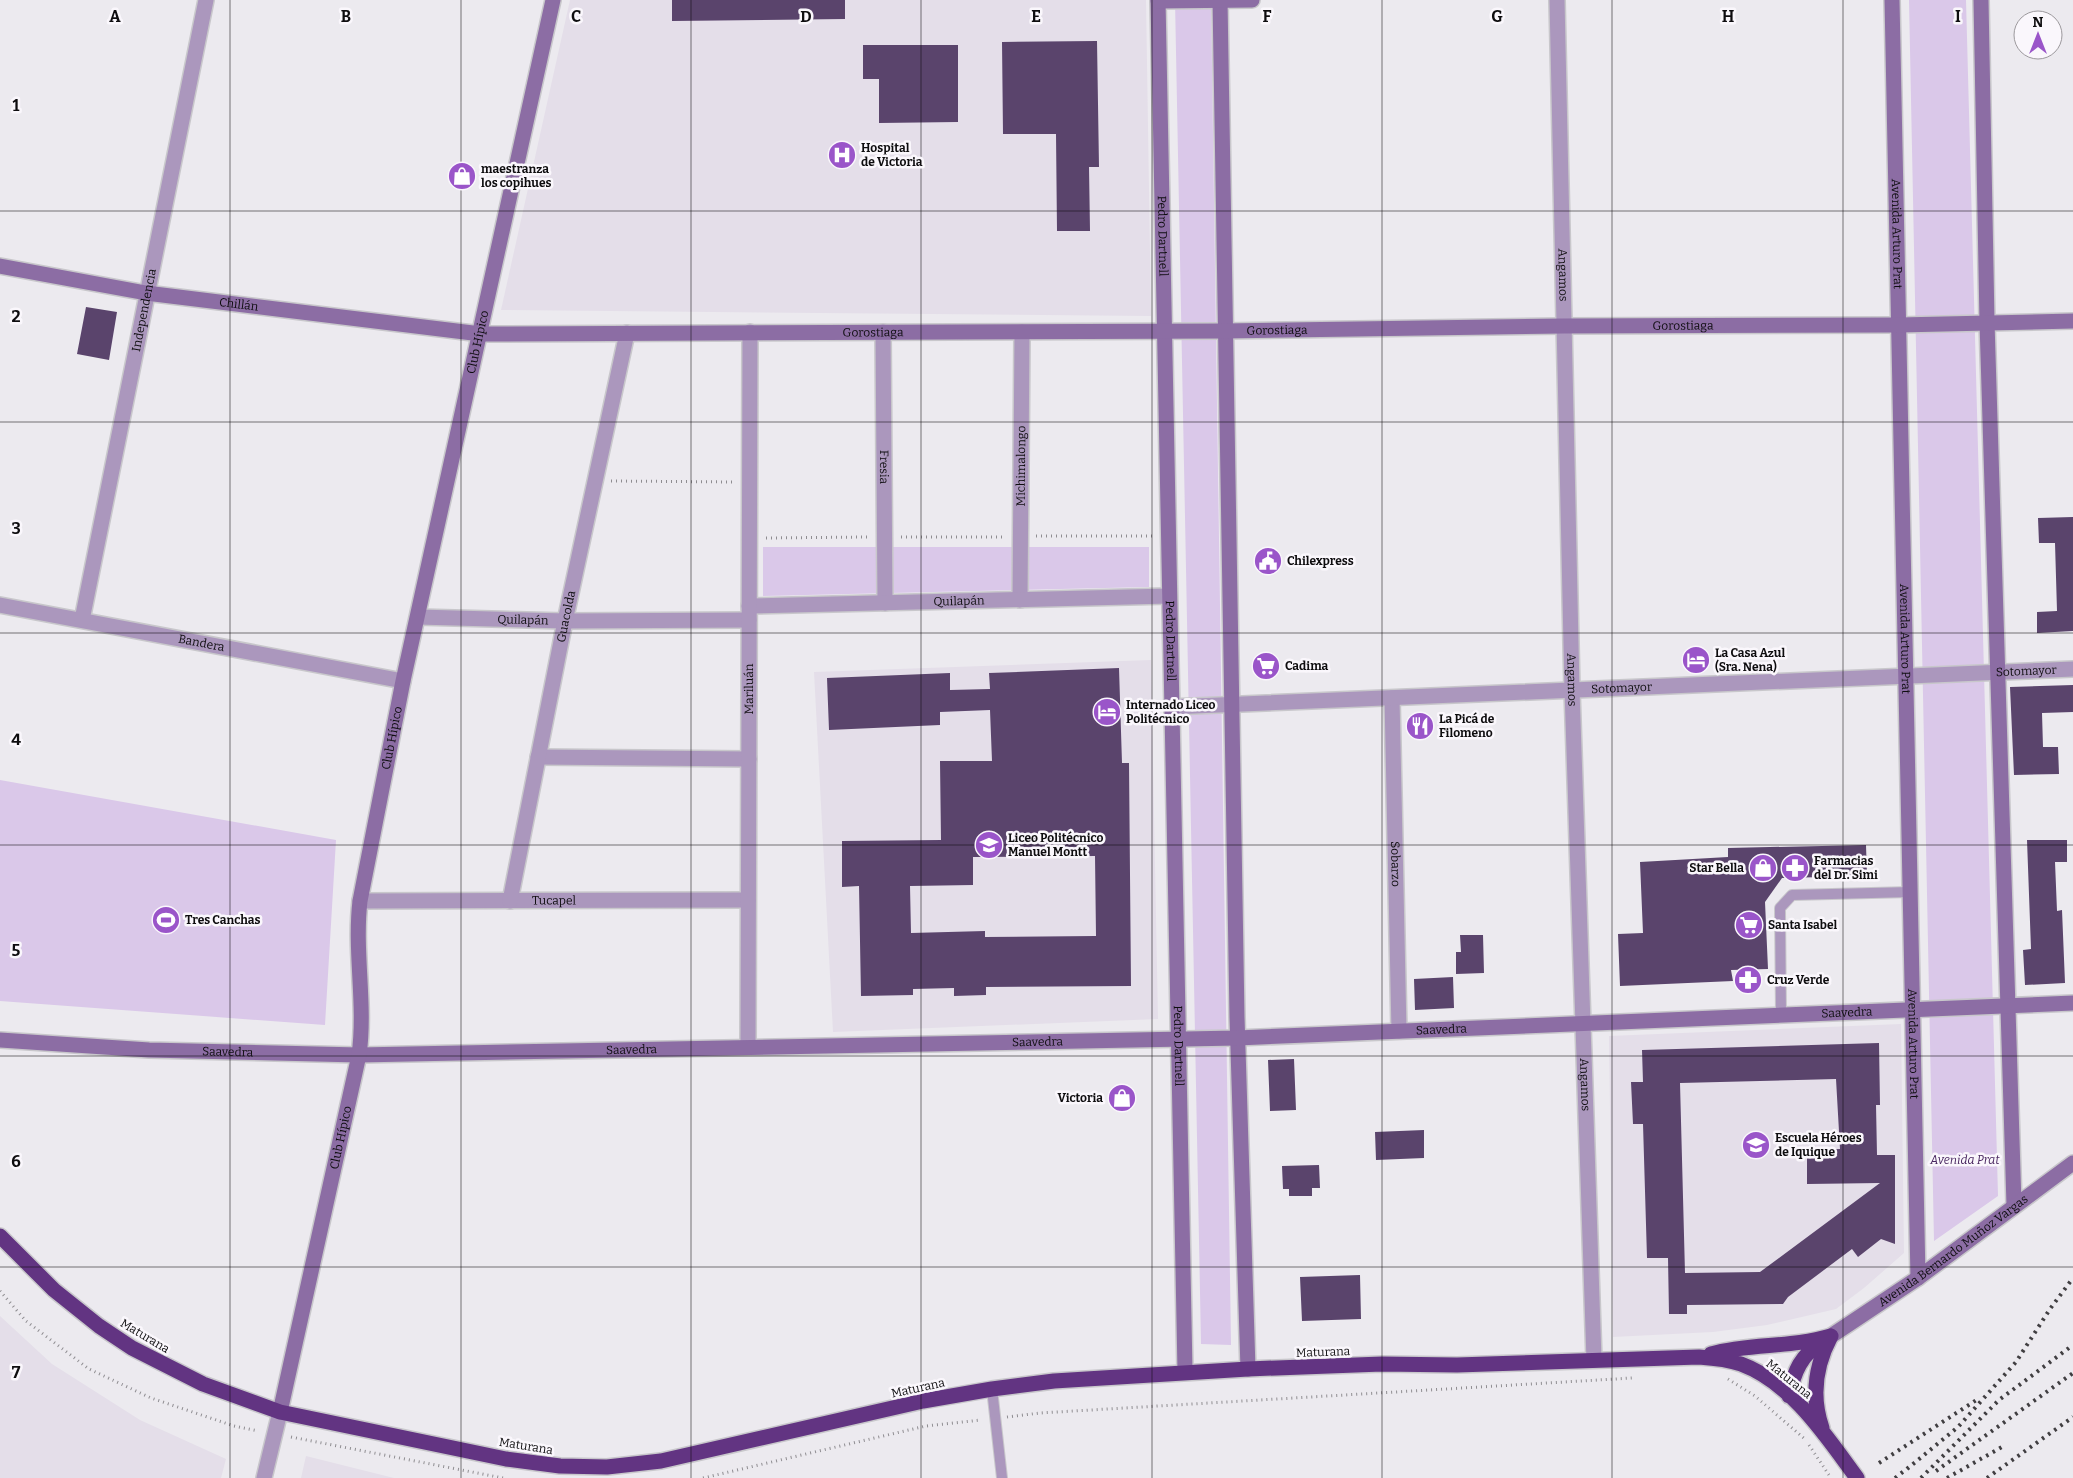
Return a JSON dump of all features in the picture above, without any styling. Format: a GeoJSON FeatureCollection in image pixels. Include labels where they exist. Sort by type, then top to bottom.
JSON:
{"type":"FeatureCollection","features":[{"type":"Feature","properties":{"kind":"highway","name":"Maturana"},"geometry":{"type":"LineString","coordinates":[[0,1236],[54,1290],[91,1320],[132,1348],[203,1384],[280,1412],[506,1459],[560,1466],[607,1467],[661,1461],[923,1401],[1054,1381],[1248,1369],[1699,1357],[1728,1360],[1750,1368],[1789,1396],[1824,1434],[1857,1478]]}},
{"type":"Feature","properties":{"kind":"highway"},"geometry":{"type":"LineString","coordinates":[[1699,1357],[1737,1348],[1799,1344],[1830,1336]]}},
{"type":"Feature","properties":{"kind":"highway"},"geometry":{"type":"LineString","coordinates":[[1789,1396],[1794,1374],[1803,1357],[1809,1350],[1830,1336]]}},
{"type":"Feature","properties":{"kind":"highway"},"geometry":{"type":"LineString","coordinates":[[1824,1434],[1816,1406],[1816,1378],[1821,1356],[1830,1336]]}},
{"type":"Feature","properties":{"kind":"street","name":"Independencia"},"geometry":{"type":"LineString","coordinates":[[82,620],[206,0]]}},
{"type":"Feature","properties":{"kind":"street","name":"Club Hípico"},"geometry":{"type":"LineString","coordinates":[[264,1478],[359,1054],[362,1017],[358,918],[360,901],[403,681],[481,334],[553,0]]}},
{"type":"Feature","properties":{"kind":"street"},"geometry":{"type":"LineString","coordinates":[[1220,0],[1237,1038],[1248,1369]]}},
{"type":"Feature","properties":{"kind":"street"},"geometry":{"type":"LineString","coordinates":[[1158,1],[1252,0]]}},
{"type":"Feature","properties":{"kind":"street","name":"Angamos"},"geometry":{"type":"LineString","coordinates":[[1557,0],[1572,690],[1594,1360]]}},
{"type":"Feature","properties":{"kind":"street","name":"Avenida Arturo Prat"},"geometry":{"type":"LineString","coordinates":[[1892,0],[1918,1278]]}},
{"type":"Feature","properties":{"kind":"street"},"geometry":{"type":"LineString","coordinates":[[1981,0],[1986,322],[2014,1205]]}},
{"type":"Feature","properties":{"kind":"street","name":"Pedro Dartnell"},"geometry":{"type":"LineString","coordinates":[[1158,1],[1185,1372]]}},
{"type":"Feature","properties":{"kind":"street","name":"Chillán"},"geometry":{"type":"LineString","coordinates":[[0,266],[146,293],[481,334]]}},
{"type":"Feature","properties":{"kind":"street","name":"Gorostiaga"},"geometry":{"type":"LineString","coordinates":[[481,334],[1164,332],[1563,326],[1899,325],[2073,321]]}},
{"type":"Feature","properties":{"kind":"street","name":"Mariluán"},"geometry":{"type":"LineString","coordinates":[[748,1047],[750,332]]}},
{"type":"Feature","properties":{"kind":"street","name":"Fresia"},"geometry":{"type":"LineString","coordinates":[[883,332],[885,602]]}},
{"type":"Feature","properties":{"kind":"street","name":"Michimalongo"},"geometry":{"type":"LineString","coordinates":[[1020,600],[1022,332]]}},
{"type":"Feature","properties":{"kind":"street","name":"Guacolda"},"geometry":{"type":"LineString","coordinates":[[510,901],[564,621],[627,333]]}},
{"type":"Feature","properties":{"kind":"street","name":"Quilapán"},"geometry":{"type":"LineString","coordinates":[[418,618],[564,621],[749,613],[885,602],[1170,596]]}},
{"type":"Feature","properties":{"kind":"street","name":"Bandera"},"geometry":{"type":"LineString","coordinates":[[0,605],[403,681]]}},
{"type":"Feature","properties":{"kind":"street","name":"Sotomayor"},"geometry":{"type":"LineString","coordinates":[[1171,707],[2073,669]]}},
{"type":"Feature","properties":{"kind":"street","name":"Sobarzo"},"geometry":{"type":"LineString","coordinates":[[1392,698],[1399,1031]]}},
{"type":"Feature","properties":{"kind":"street"},"geometry":{"type":"LineString","coordinates":[[538,757],[749,759]]}},
{"type":"Feature","properties":{"kind":"street","name":"Tucapel"},"geometry":{"type":"LineString","coordinates":[[360,901],[748,900]]}},
{"type":"Feature","properties":{"kind":"street","name":"Saavedra"},"geometry":{"type":"LineString","coordinates":[[0,1040],[149,1050],[359,1054],[1237,1038],[2073,1003]]}},
{"type":"Feature","properties":{"kind":"street","name":"Avenida Bernardo Muñoz Vargas"},"geometry":{"type":"LineString","coordinates":[[1830,1336],[1918,1278],[2073,1163]]}},
{"type":"Feature","properties":{"kind":"lane"},"geometry":{"type":"LineString","coordinates":[[1781,1016],[1780,908],[1792,895],[1911,892]]}},
{"type":"Feature","properties":{"kind":"lane"},"geometry":{"type":"LineString","coordinates":[[992,1389],[1002,1478]]}},
{"type":"Feature","properties":{"kind":"path"},"geometry":{"type":"LineString","coordinates":[[595,481],[750,482]]}},
{"type":"Feature","properties":{"kind":"path"},"geometry":{"type":"LineString","coordinates":[[750,538],[1168,536]]}},
{"type":"Feature","properties":{"kind":"path"},"geometry":{"type":"LineString","coordinates":[[1724,1377],[1755,1396],[1806,1440],[1831,1478]]}},
{"type":"Feature","properties":{"kind":"path"},"geometry":{"type":"LineString","coordinates":[[703,1478],[926,1426],[996,1418],[1050,1413],[1633,1378]]}},
{"type":"Feature","properties":{"kind":"shaded area","name":"Hospital de Victoria"},"geometry":{"type":"Polygon","coordinates":[[[570,0],[1146,0],[1151,316],[501,310],[570,0]]]}},
{"type":"Feature","properties":{"kind":"shaded area","name":"Liceo Politécnico Manuel Montt"},"geometry":{"type":"Polygon","coordinates":[[[1151,660],[1158,1019],[833,1032],[814,672],[1151,660]]]}},
{"type":"Feature","properties":{"kind":"shaded area","name":"Escuela Héroes de Iquique"},"geometry":{"type":"Polygon","coordinates":[[[1901,1024],[1904,1253],[1864,1288],[1836,1309],[1767,1325],[1713,1332],[1613,1337],[1609,1036],[1901,1024]]]}},
{"type":"Feature","properties":{"kind":"shaded area"},"geometry":{"type":"Polygon","coordinates":[[[0,1316],[52,1364],[140,1420],[226,1459],[221,1478],[0,1478],[0,1316]]]}},
{"type":"Feature","properties":{"kind":"shaded area"},"geometry":{"type":"Polygon","coordinates":[[[306,1456],[394,1478],[301,1478],[306,1456]]]}},
{"type":"Feature","properties":{"kind":"green space"},"geometry":{"type":"Polygon","coordinates":[[[1175,0],[1211,0],[1231,1345],[1201,1344],[1175,0]]]}},
{"type":"Feature","properties":{"kind":"green space","name":"Avenida Prat"},"geometry":{"type":"Polygon","coordinates":[[[1909,0],[1966,0],[1998,1196],[1934,1241],[1909,0]]]}},
{"type":"Feature","properties":{"kind":"green space"},"geometry":{"type":"Polygon","coordinates":[[[763,547],[1149,547],[1149,587],[763,596],[763,547]]]}},
{"type":"Feature","properties":{"kind":"green space","name":"Tres Canchas"},"geometry":{"type":"Polygon","coordinates":[[[0,780],[336,840],[325,1025],[0,1001],[0,780]]]}},
{"type":"Feature","properties":{"kind":"building"},"geometry":{"type":"Polygon","coordinates":[[[672,0],[845,0],[845,19],[672,21],[672,0]]]}},
{"type":"Feature","properties":{"kind":"building"},"geometry":{"type":"Polygon","coordinates":[[[1097,41],[1099,167],[1089,167],[1090,231],[1057,231],[1056,134],[1003,134],[1002,42],[1097,41]]]}},
{"type":"Feature","properties":{"kind":"building"},"geometry":{"type":"Polygon","coordinates":[[[863,45],[958,45],[958,122],[879,123],[879,79],[863,79],[863,45]]]}},
{"type":"Feature","properties":{"kind":"building"},"geometry":{"type":"Polygon","coordinates":[[[86,307],[117,312],[109,360],[77,354],[86,307]]]}},
{"type":"Feature","properties":{"kind":"building"},"geometry":{"type":"Polygon","coordinates":[[[2073,517],[2073,631],[2037,633],[2037,612],[2057,611],[2055,543],[2039,543],[2038,518],[2073,517]]]}},
{"type":"Feature","properties":{"kind":"building"},"geometry":{"type":"Polygon","coordinates":[[[1119,668],[1122,763],[1129,763],[1131,986],[986,987],[986,995],[954,996],[954,988],[913,989],[913,995],[861,996],[859,886],[842,887],[842,841],[941,840],[940,761],[992,761],[990,710],[940,712],[940,725],[829,730],[827,678],[950,673],[950,690],[990,689],[989,673],[1119,668]],[[1095,856],[973,857],[973,885],[910,886],[911,933],[985,931],[985,937],[1096,936],[1095,856]]]}},
{"type":"Feature","properties":{"kind":"building"},"geometry":{"type":"Polygon","coordinates":[[[2073,685],[2073,712],[2042,713],[2043,747],[2058,747],[2059,774],[2014,775],[2010,687],[2073,685]]]}},
{"type":"Feature","properties":{"kind":"building"},"geometry":{"type":"Polygon","coordinates":[[[2027,840],[2067,840],[2067,862],[2055,862],[2057,911],[2062,910],[2065,983],[2025,985],[2023,950],[2031,949],[2027,840]]]}},
{"type":"Feature","properties":{"kind":"building"},"geometry":{"type":"Polygon","coordinates":[[[1866,845],[1867,876],[1782,878],[1765,902],[1768,969],[1731,970],[1733,981],[1620,986],[1618,934],[1643,933],[1640,862],[1728,857],[1728,848],[1866,845]]]}},
{"type":"Feature","properties":{"kind":"building"},"geometry":{"type":"Polygon","coordinates":[[[1460,935],[1483,935],[1484,973],[1456,974],[1456,952],[1461,952],[1460,935]]]}},
{"type":"Feature","properties":{"kind":"building"},"geometry":{"type":"Polygon","coordinates":[[[1453,977],[1454,1008],[1415,1010],[1414,979],[1453,977]]]}},
{"type":"Feature","properties":{"kind":"building"},"geometry":{"type":"Polygon","coordinates":[[[1879,1043],[1880,1105],[1876,1105],[1877,1155],[1895,1155],[1895,1244],[1881,1239],[1858,1257],[1852,1249],[1788,1297],[1783,1304],[1687,1305],[1687,1314],[1669,1314],[1668,1258],[1647,1258],[1643,1124],[1633,1124],[1631,1082],[1643,1082],[1642,1050],[1879,1043]],[[1836,1079],[1680,1083],[1685,1273],[1760,1272],[1880,1183],[1807,1184],[1807,1150],[1840,1149],[1836,1079]]]}},
{"type":"Feature","properties":{"kind":"building"},"geometry":{"type":"Polygon","coordinates":[[[1294,1059],[1296,1110],[1270,1111],[1268,1060],[1294,1059]]]}},
{"type":"Feature","properties":{"kind":"building"},"geometry":{"type":"Polygon","coordinates":[[[1424,1130],[1424,1158],[1376,1160],[1375,1132],[1424,1130]]]}},
{"type":"Feature","properties":{"kind":"building"},"geometry":{"type":"Polygon","coordinates":[[[1319,1165],[1320,1188],[1312,1188],[1312,1196],[1289,1196],[1289,1189],[1283,1189],[1282,1166],[1319,1165]]]}},
{"type":"Feature","properties":{"kind":"building"},"geometry":{"type":"Polygon","coordinates":[[[1360,1275],[1361,1319],[1302,1321],[1300,1277],[1360,1275]]]}},
{"type":"Feature","properties":{"kind":"railway"},"geometry":{"type":"LineString","coordinates":[[1907,1469],[1958,1427],[2016,1362],[2050,1309],[2073,1278]]}},
{"type":"Feature","properties":{"kind":"railway"},"geometry":{"type":"LineString","coordinates":[[1921,1478],[1999,1400],[2073,1345]]}},
{"type":"Feature","properties":{"kind":"railway"},"geometry":{"type":"LineString","coordinates":[[1936,1471],[2073,1373]]}},
{"type":"Feature","properties":{"kind":"railway"},"geometry":{"type":"LineString","coordinates":[[1879,1463],[1978,1399]]}},
{"type":"Feature","properties":{"kind":"railway"},"geometry":{"type":"LineString","coordinates":[[1987,1478],[2073,1417]]}},
{"type":"Feature","properties":{"kind":"railway"},"geometry":{"type":"LineString","coordinates":[[1947,1478],[2002,1447]]}},
{"type":"Feature","properties":{"kind":"railway"},"geometry":{"type":"LineString","coordinates":[[1895,1478],[1913,1464]]}},
{"type":"Feature","properties":{"kind":"place","name":"Hospital de Victoria"},"geometry":{"type":"Point","coordinates":[842,155]}},
{"type":"Feature","properties":{"kind":"place","name":"maestranza los copihues"},"geometry":{"type":"Point","coordinates":[462,176]}},
{"type":"Feature","properties":{"kind":"place","name":"Chilexpress"},"geometry":{"type":"Point","coordinates":[1268,561]}},
{"type":"Feature","properties":{"kind":"place","name":"La Casa Azul (Sra. Nena)"},"geometry":{"type":"Point","coordinates":[1696,660]}},
{"type":"Feature","properties":{"kind":"place","name":"Cadima"},"geometry":{"type":"Point","coordinates":[1266,666]}},
{"type":"Feature","properties":{"kind":"place","name":"Internado Liceo Politécnico"},"geometry":{"type":"Point","coordinates":[1107,712]}},
{"type":"Feature","properties":{"kind":"place","name":"La Picá de Filomeno"},"geometry":{"type":"Point","coordinates":[1420,726]}},
{"type":"Feature","properties":{"kind":"place","name":"Liceo Politécnico Manuel Montt"},"geometry":{"type":"Point","coordinates":[989,845]}},
{"type":"Feature","properties":{"kind":"place","name":"Star Bella"},"geometry":{"type":"Point","coordinates":[1763,868]}},
{"type":"Feature","properties":{"kind":"place","name":"Farmacias del Dr. Simi"},"geometry":{"type":"Point","coordinates":[1795,868]}},
{"type":"Feature","properties":{"kind":"place","name":"Tres Canchas"},"geometry":{"type":"Point","coordinates":[166,920]}},
{"type":"Feature","properties":{"kind":"place","name":"Santa Isabel"},"geometry":{"type":"Point","coordinates":[1749,925]}},
{"type":"Feature","properties":{"kind":"place","name":"Cruz Verde"},"geometry":{"type":"Point","coordinates":[1748,980]}},
{"type":"Feature","properties":{"kind":"place","name":"Victoria"},"geometry":{"type":"Point","coordinates":[1122,1098]}},
{"type":"Feature","properties":{"kind":"place","name":"Escuela Héroes de Iquique"},"geometry":{"type":"Point","coordinates":[1756,1145]}}]}
